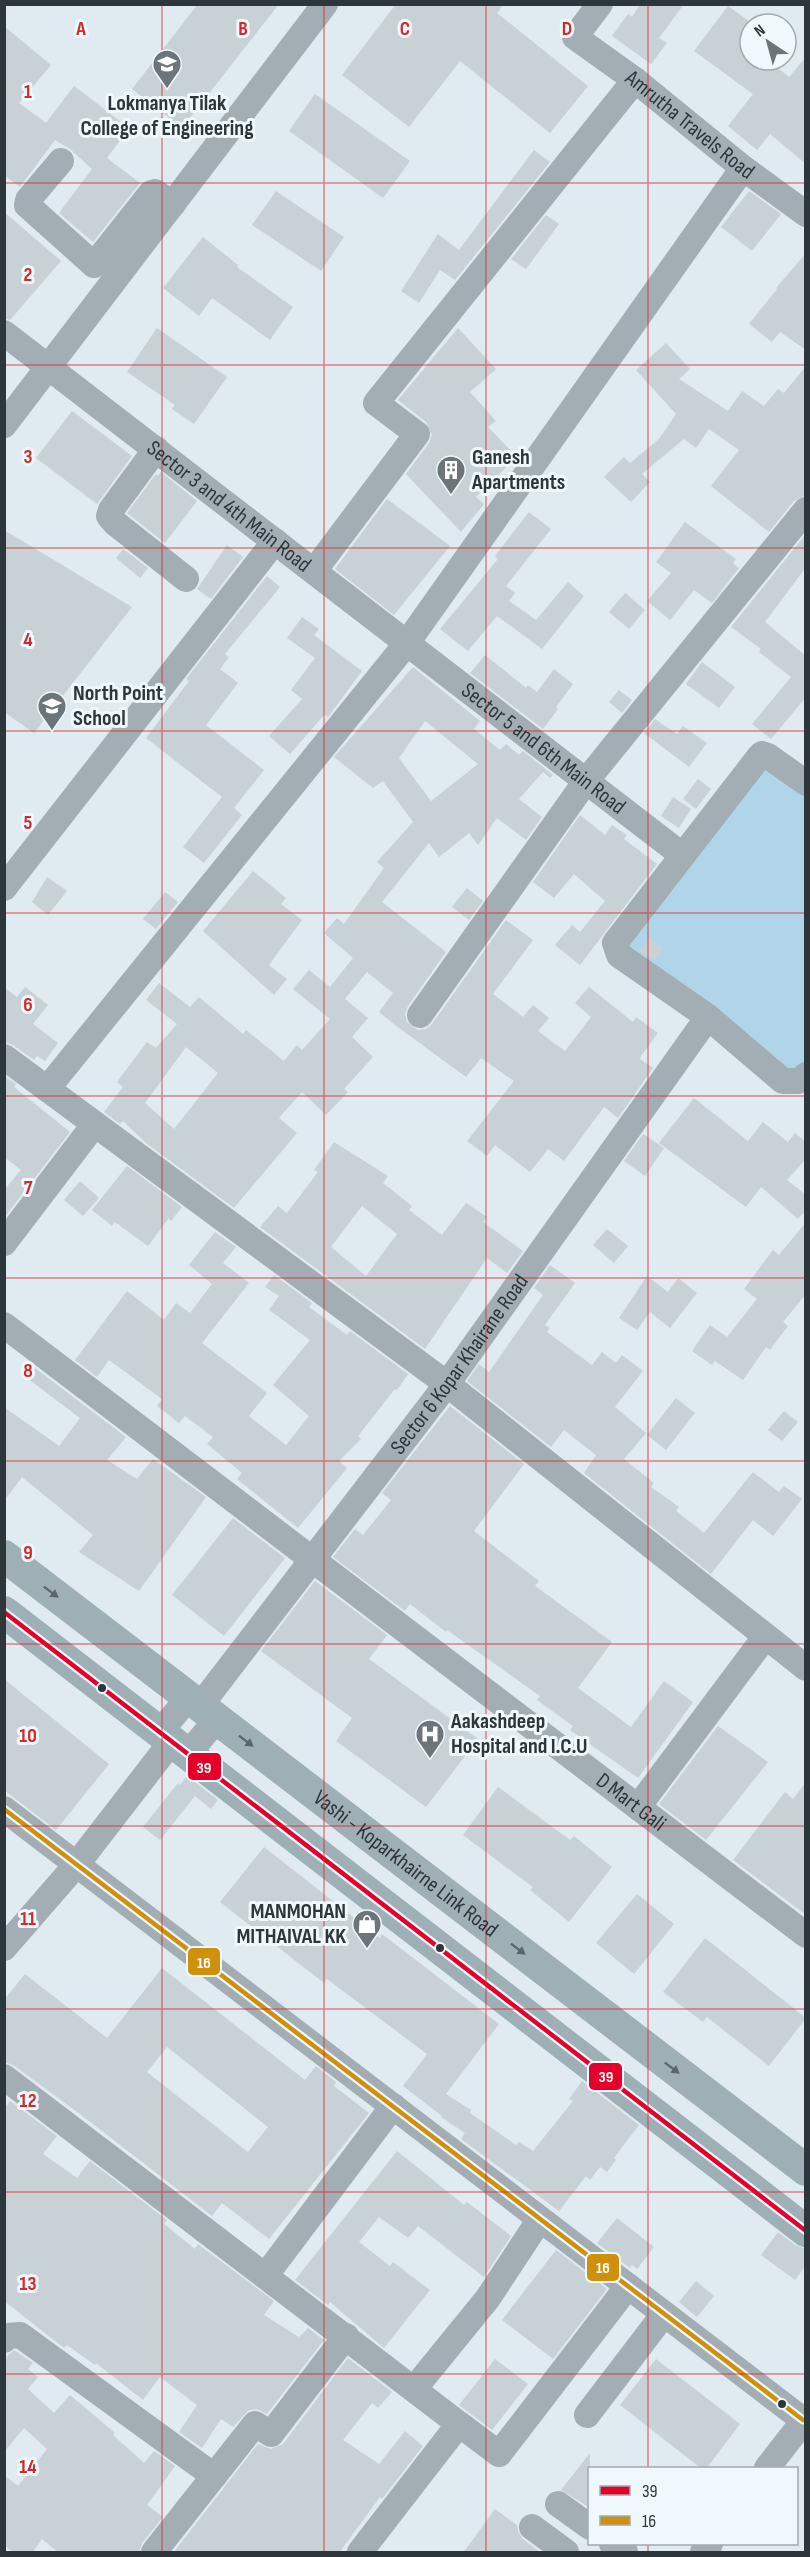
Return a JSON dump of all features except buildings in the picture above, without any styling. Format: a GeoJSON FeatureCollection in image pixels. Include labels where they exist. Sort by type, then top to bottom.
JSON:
{"type":"FeatureCollection","features":[{"type":"Feature","properties":{"kind":"main road","name":"Vashi - Koparkhairne Link Road"},"geometry":{"type":"LineString","coordinates":[[4,1556],[806,2170]]}},
{"type":"Feature","properties":{"kind":"main road","name":"Vashi - Koparkhairne Link Road"},"geometry":{"type":"LineString","coordinates":[[4,1612],[806,2232]]}},
{"type":"Feature","properties":{"kind":"street"},"geometry":{"type":"LineString","coordinates":[[4,425],[326,4]]}},
{"type":"Feature","properties":{"kind":"street","name":"Amrutha Travels Road"},"geometry":{"type":"LineString","coordinates":[[600,4],[575,37],[635,80],[743,168],[804,208]]}},
{"type":"Feature","properties":{"kind":"street"},"geometry":{"type":"LineString","coordinates":[[314,571],[417,434],[376,403],[635,80]]}},
{"type":"Feature","properties":{"kind":"street"},"geometry":{"type":"LineString","coordinates":[[62,161],[28,200],[27,206],[94,266],[96,276],[114,282]]}},
{"type":"Feature","properties":{"kind":"street"},"geometry":{"type":"LineString","coordinates":[[47,1089],[407,642],[743,168]]}},
{"type":"Feature","properties":{"kind":"street"},"geometry":{"type":"LineString","coordinates":[[94,266],[151,193],[161,195],[173,204]]}},
{"type":"Feature","properties":{"kind":"street","name":"Sector 3 and 4th Main Road"},"geometry":{"type":"LineString","coordinates":[[4,333],[407,642]]}},
{"type":"Feature","properties":{"kind":"street"},"geometry":{"type":"LineString","coordinates":[[156,449],[109,516],[186,579]]}},
{"type":"Feature","properties":{"kind":"street"},"geometry":{"type":"LineString","coordinates":[[420,1015],[586,781],[806,510]]}},
{"type":"Feature","properties":{"kind":"street"},"geometry":{"type":"LineString","coordinates":[[4,888],[275,541]]}},
{"type":"Feature","properties":{"kind":"street","name":"Sector 5 and 6th Main Road"},"geometry":{"type":"LineString","coordinates":[[407,642],[682,855]]}},
{"type":"Feature","properties":{"kind":"street"},"geometry":{"type":"LineString","coordinates":[[806,783],[762,754],[615,943],[615,949],[619,955],[708,1017],[783,1081],[799,1081],[806,1075]]}},
{"type":"Feature","properties":{"kind":"street","name":"Sector 6 Kopar Khairane Road"},"geometry":{"type":"LineString","coordinates":[[202,1707],[447,1384],[708,1017]]}},
{"type":"Feature","properties":{"kind":"street"},"geometry":{"type":"LineString","coordinates":[[4,1057],[447,1384],[806,1668]]}},
{"type":"Feature","properties":{"kind":"street"},"geometry":{"type":"LineString","coordinates":[[4,1243],[94,1125]]}},
{"type":"Feature","properties":{"kind":"street","name":"D Mart Gali"},"geometry":{"type":"LineString","coordinates":[[4,1325],[806,1935]]}},
{"type":"Feature","properties":{"kind":"street"},"geometry":{"type":"LineString","coordinates":[[638,1807],[765,1637]]}},
{"type":"Feature","properties":{"kind":"street"},"geometry":{"type":"LineString","coordinates":[[4,1948],[77,1864],[202,1707]]}},
{"type":"Feature","properties":{"kind":"street"},"geometry":{"type":"LineString","coordinates":[[173,1742],[202,1707]]}},
{"type":"Feature","properties":{"kind":"street"},"geometry":{"type":"LineString","coordinates":[[4,1809],[664,2314],[805,2419],[769,2467]]}},
{"type":"Feature","properties":{"kind":"street"},"geometry":{"type":"LineString","coordinates":[[4,2077],[499,2454],[628,2286]]}},
{"type":"Feature","properties":{"kind":"street"},"geometry":{"type":"LineString","coordinates":[[266,2275],[393,2106]]}},
{"type":"Feature","properties":{"kind":"street"},"geometry":{"type":"LineString","coordinates":[[414,2389],[488,2298],[540,2219]]}},
{"type":"Feature","properties":{"kind":"street"},"geometry":{"type":"LineString","coordinates":[[587,2415],[664,2314]]}},
{"type":"Feature","properties":{"kind":"street"},"geometry":{"type":"LineString","coordinates":[[4,2340],[7,2336],[20,2335],[214,2476]]}},
{"type":"Feature","properties":{"kind":"street"},"geometry":{"type":"LineString","coordinates":[[154,2553],[255,2424],[272,2434],[346,2337]]}},
{"type":"Feature","properties":{"kind":"street"},"geometry":{"type":"LineString","coordinates":[[360,2553],[459,2424]]}},
{"type":"Feature","properties":{"kind":"street"},"geometry":{"type":"LineString","coordinates":[[558,2504],[588,2526]]}},
{"type":"Feature","properties":{"kind":"street"},"geometry":{"type":"LineString","coordinates":[[532,2527],[566,2553]]}},
{"type":"Feature","properties":{"kind":"shaded area"},"geometry":{"type":"Polygon","coordinates":[[[770,763],[805,791],[805,1065],[785,1091],[616,960],[770,763]]]}},
{"type":"Feature","properties":{"kind":"transit line","name":"39"},"geometry":{"type":"LineString","coordinates":[[4,1612],[806,2231]]}},
{"type":"Feature","properties":{"kind":"transit line","name":"16"},"geometry":{"type":"LineString","coordinates":[[4,1809],[803,2420]]}},
{"type":"Feature","properties":{"kind":"place","name":"Lokmanya Tilak College of Engineering"},"geometry":{"type":"Point","coordinates":[167,90]}},
{"type":"Feature","properties":{"kind":"place","name":"Ganesh Apartments"},"geometry":{"type":"Point","coordinates":[451,496]}},
{"type":"Feature","properties":{"kind":"place","name":"North Point School"},"geometry":{"type":"Point","coordinates":[52,732]}},
{"type":"Feature","properties":{"kind":"place","name":"Aakashdeep Hospital and I.C.U"},"geometry":{"type":"Point","coordinates":[430,1760]}},
{"type":"Feature","properties":{"kind":"place","name":"MANMOHAN MITHAIVAL KK"},"geometry":{"type":"Point","coordinates":[367,1950]}}]}
